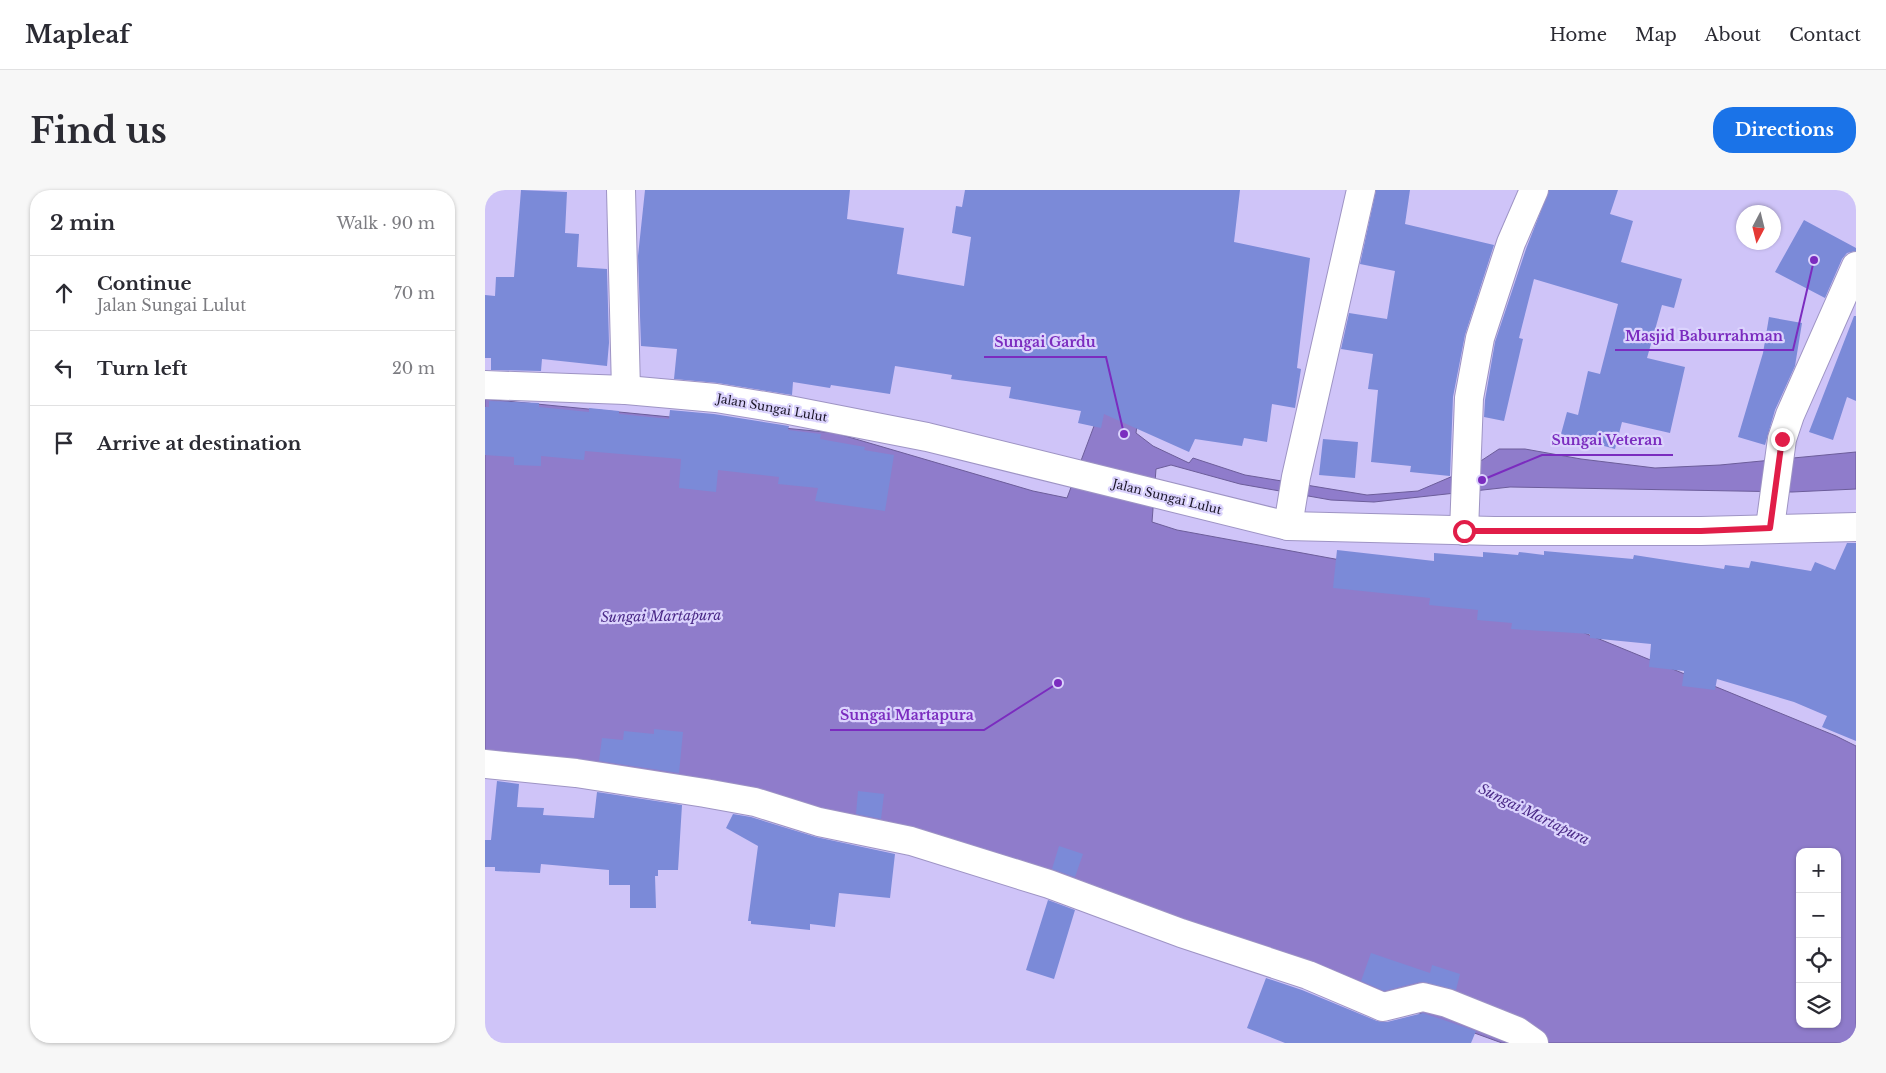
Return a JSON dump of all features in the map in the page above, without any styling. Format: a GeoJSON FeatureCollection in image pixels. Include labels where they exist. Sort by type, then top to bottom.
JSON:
{"type":"FeatureCollection","features":[{"type":"Feature","properties":{"kind":"street"},"geometry":{"type":"LineString","coordinates":[[621,190],[626,390]]}},
{"type":"Feature","properties":{"kind":"street"},"geometry":{"type":"LineString","coordinates":[[1289,516],[1296,477],[1361,190]]}},
{"type":"Feature","properties":{"kind":"street"},"geometry":{"type":"LineString","coordinates":[[1464,531],[1469,398],[1481,338],[1511,243],[1534,190]]}},
{"type":"Feature","properties":{"kind":"street"},"geometry":{"type":"LineString","coordinates":[[1770,528],[1782,439],[1794,406],[1856,266]]}},
{"type":"Feature","properties":{"kind":"street","name":"Jalan Sungai Lulut"},"geometry":{"type":"LineString","coordinates":[[485,385],[626,390],[716,398],[927,437],[1199,505],[1289,516],[1464,531],[1701,531],[1856,527]]}},
{"type":"Feature","properties":{"kind":"street"},"geometry":{"type":"LineString","coordinates":[[485,764],[576,773],[755,802],[819,822],[911,841],[1049,884],[1181,933],[1308,975],[1383,1007],[1423,997],[1447,1002],[1517,1031],[1534,1043]]}},
{"type":"Feature","properties":{"kind":"water"},"geometry":{"type":"Polygon","coordinates":[[[1121,190],[1148,341],[1136,433],[1153,446],[1189,463],[1193,458],[1245,475],[1367,495],[1418,491],[1467,470],[1499,449],[1525,449],[1581,459],[1655,468],[1720,465],[1856,452],[1856,489],[1792,492],[1510,487],[1374,502],[1331,500],[1240,484],[1171,465],[1156,469],[1152,522],[1177,530],[1460,582],[1836,736],[1856,746],[1856,1043],[1502,1043],[1023,869],[485,757],[485,399],[835,433],[1033,491],[1067,498],[1094,426],[1121,190]]]}},
{"type":"Feature","properties":{"kind":"building"},"geometry":{"type":"Polygon","coordinates":[[[521,190],[567,192],[565,233],[579,234],[577,267],[607,269],[609,343],[607,366],[542,359],[541,371],[491,370],[491,358],[485,358],[485,295],[495,296],[496,277],[514,277],[521,190]]]}},
{"type":"Feature","properties":{"kind":"building"},"geometry":{"type":"Polygon","coordinates":[[[645,190],[850,190],[847,219],[904,228],[897,274],[964,286],[971,237],[952,233],[956,206],[962,207],[965,190],[1240,190],[1234,242],[1310,258],[1297,368],[1301,369],[1295,408],[1272,404],[1267,442],[1244,438],[1242,446],[1195,439],[1189,452],[1104,414],[1101,428],[1078,423],[1081,411],[1009,398],[1011,387],[951,379],[952,375],[895,366],[890,394],[831,385],[830,388],[793,382],[792,395],[718,383],[674,379],[677,349],[641,346],[638,256],[645,190]]]}},
{"type":"Feature","properties":{"kind":"building"},"geometry":{"type":"Polygon","coordinates":[[[1376,190],[1410,190],[1405,224],[1494,245],[1465,335],[1453,397],[1450,476],[1410,472],[1411,466],[1371,462],[1378,390],[1368,389],[1373,354],[1341,349],[1349,313],[1387,319],[1395,271],[1360,264],[1376,190]]]}},
{"type":"Feature","properties":{"kind":"building"},"geometry":{"type":"Polygon","coordinates":[[[1549,190],[1618,190],[1610,214],[1633,221],[1621,262],[1682,279],[1674,308],[1662,305],[1647,358],[1685,367],[1670,433],[1622,422],[1615,449],[1561,434],[1567,412],[1578,415],[1588,371],[1600,374],[1618,304],[1534,279],[1519,338],[1523,339],[1504,421],[1484,417],[1495,342],[1526,249],[1549,190]]]}},
{"type":"Feature","properties":{"kind":"building"},"geometry":{"type":"Polygon","coordinates":[[[1804,220],[1856,248],[1856,251],[1847,253],[1842,259],[1825,298],[1775,272],[1804,220]]]}},
{"type":"Feature","properties":{"kind":"building"},"geometry":{"type":"Polygon","coordinates":[[[1854,316],[1856,316],[1856,401],[1847,397],[1833,440],[1809,432],[1854,316]]]}},
{"type":"Feature","properties":{"kind":"building"},"geometry":{"type":"Polygon","coordinates":[[[1769,317],[1802,323],[1795,366],[1775,410],[1765,445],[1738,437],[1763,353],[1769,317]]]}},
{"type":"Feature","properties":{"kind":"building"},"geometry":{"type":"Polygon","coordinates":[[[489,401],[539,403],[539,407],[589,412],[589,408],[619,411],[619,414],[669,419],[670,410],[714,414],[789,426],[788,430],[821,434],[820,439],[865,447],[864,450],[894,455],[885,511],[815,501],[818,488],[778,484],[779,477],[718,470],[716,492],[679,488],[681,459],[585,451],[584,460],[541,456],[541,466],[514,465],[514,457],[485,455],[485,407],[489,407],[489,401]]]}},
{"type":"Feature","properties":{"kind":"building"},"geometry":{"type":"Polygon","coordinates":[[[1323,439],[1358,442],[1355,478],[1319,475],[1323,439]]]}},
{"type":"Feature","properties":{"kind":"building"},"geometry":{"type":"Polygon","coordinates":[[[1847,543],[1856,543],[1856,741],[1822,727],[1827,716],[1794,702],[1717,679],[1715,690],[1682,686],[1684,671],[1649,667],[1651,644],[1590,638],[1590,634],[1511,629],[1512,623],[1477,620],[1478,610],[1429,605],[1430,598],[1333,588],[1337,550],[1434,561],[1434,553],[1483,557],[1483,552],[1518,555],[1519,552],[1544,555],[1544,551],[1633,559],[1634,555],[1724,569],[1725,565],[1749,568],[1751,561],[1811,571],[1815,562],[1835,570],[1847,543]]]}},
{"type":"Feature","properties":{"kind":"building"},"geometry":{"type":"Polygon","coordinates":[[[654,729],[683,732],[679,773],[599,761],[602,738],[623,740],[624,731],[654,734],[654,729]]]}},
{"type":"Feature","properties":{"kind":"building"},"geometry":{"type":"Polygon","coordinates":[[[497,781],[519,784],[517,807],[544,808],[543,815],[594,818],[597,792],[682,805],[678,870],[658,870],[658,876],[655,876],[656,908],[630,908],[630,885],[609,885],[609,870],[541,864],[540,873],[495,871],[495,867],[485,867],[485,840],[491,840],[497,781]]]}},
{"type":"Feature","properties":{"kind":"building"},"geometry":{"type":"Polygon","coordinates":[[[858,791],[884,794],[881,819],[856,814],[858,791]]]}},
{"type":"Feature","properties":{"kind":"building"},"geometry":{"type":"Polygon","coordinates":[[[733,814],[751,817],[816,837],[895,854],[890,898],[839,893],[835,927],[810,924],[810,930],[751,924],[751,921],[748,921],[758,846],[726,828],[733,814]]]}},
{"type":"Feature","properties":{"kind":"building"},"geometry":{"type":"Polygon","coordinates":[[[1059,846],[1083,854],[1075,877],[1052,869],[1059,846]]]}},
{"type":"Feature","properties":{"kind":"building"},"geometry":{"type":"Polygon","coordinates":[[[1048,900],[1075,910],[1054,979],[1026,970],[1048,900]]]}},
{"type":"Feature","properties":{"kind":"building"},"geometry":{"type":"Polygon","coordinates":[[[1371,953],[1430,973],[1432,965],[1460,974],[1456,990],[1420,982],[1384,991],[1361,981],[1371,953]]]}},
{"type":"Feature","properties":{"kind":"building"},"geometry":{"type":"Polygon","coordinates":[[[1266,978],[1302,990],[1377,1021],[1387,1022],[1423,1013],[1476,1031],[1471,1043],[1285,1043],[1247,1028],[1266,978]]]}},
{"type":"Feature","properties":{"kind":"place","name":"Masjid Baburrahman"},"geometry":{"type":"Point","coordinates":[1814,260]}},
{"type":"Feature","properties":{"kind":"place","name":"Sungai Gardu"},"geometry":{"type":"Point","coordinates":[1124,434]}},
{"type":"Feature","properties":{"kind":"place","name":"Sungai Veteran"},"geometry":{"type":"Point","coordinates":[1482,480]}},
{"type":"Feature","properties":{"kind":"place","name":"Sungai Martapura"},"geometry":{"type":"Point","coordinates":[1058,683]}},
{"type":"Feature","properties":{"kind":"route"},"geometry":{"type":"LineString","coordinates":[[1464,531],[1701,531],[1770,528],[1782,439]]}}]}
